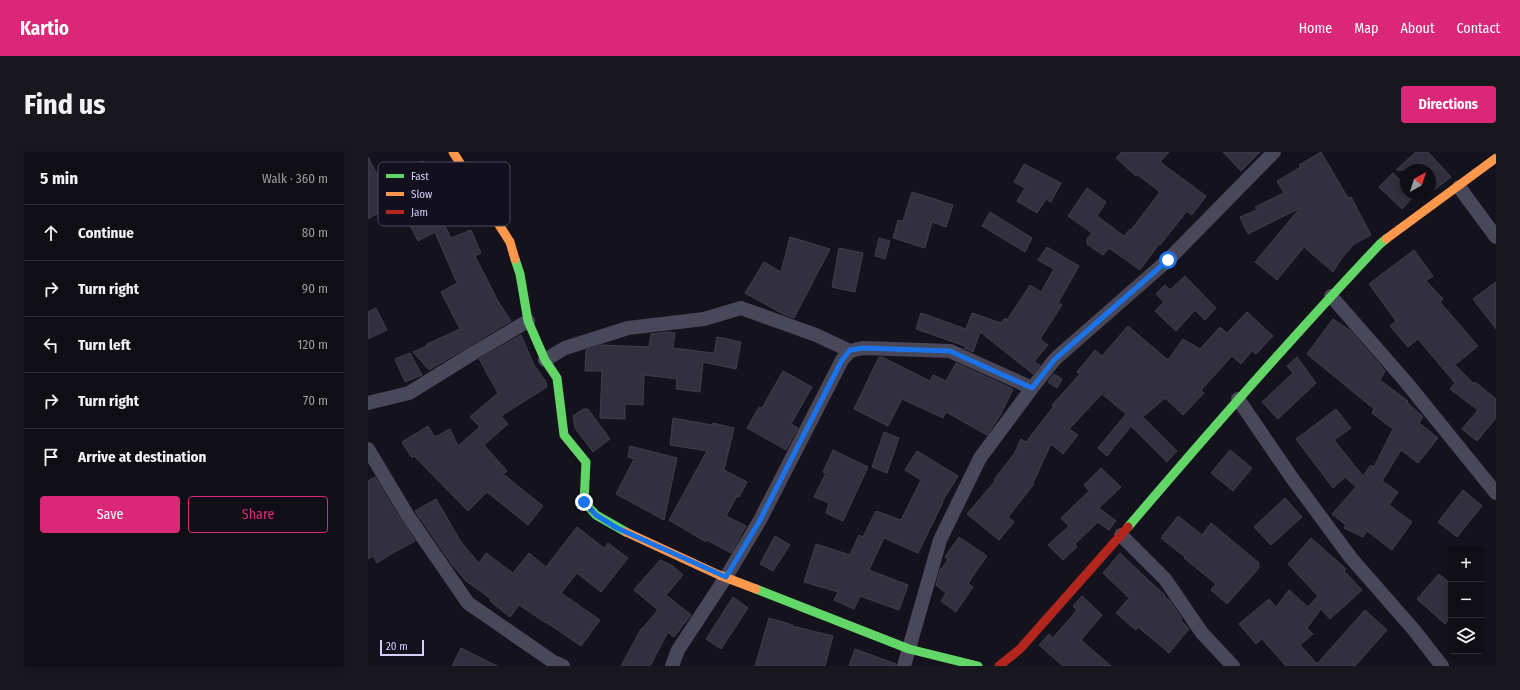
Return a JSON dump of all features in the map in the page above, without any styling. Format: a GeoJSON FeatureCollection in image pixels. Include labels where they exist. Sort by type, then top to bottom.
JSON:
{"type":"FeatureCollection","features":[{"type":"Feature","properties":{"kind":"street"},"geometry":{"type":"LineString","coordinates":[[453,152],[459,162]]}},
{"type":"Feature","properties":{"kind":"street"},"geometry":{"type":"LineString","coordinates":[[904,666],[940,540],[980,458],[1055,359],[1168,260],[1274,152]]}},
{"type":"Feature","properties":{"kind":"street"},"geometry":{"type":"LineString","coordinates":[[999,666],[1020,649],[1238,399],[1380,244],[1459,187],[1496,158]]}},
{"type":"Feature","properties":{"kind":"street"},"geometry":{"type":"LineString","coordinates":[[1459,187],[1496,238]]}},
{"type":"Feature","properties":{"kind":"street"},"geometry":{"type":"LineString","coordinates":[[500,226],[510,242],[520,274],[528,321],[544,360],[557,378],[564,435],[586,462],[584,502],[596,515],[617,528],[726,577],[908,649],[978,666]]}},
{"type":"Feature","properties":{"kind":"street"},"geometry":{"type":"LineString","coordinates":[[1331,296],[1406,382],[1496,493]]}},
{"type":"Feature","properties":{"kind":"street"},"geometry":{"type":"LineString","coordinates":[[544,360],[565,348],[628,328],[704,318],[741,308],[816,335],[850,350],[863,348],[950,351],[1032,388]]}},
{"type":"Feature","properties":{"kind":"street"},"geometry":{"type":"LineString","coordinates":[[368,403],[409,393],[528,321]]}},
{"type":"Feature","properties":{"kind":"street"},"geometry":{"type":"LineString","coordinates":[[672,666],[678,650],[726,577],[760,520],[842,360],[850,350]]}},
{"type":"Feature","properties":{"kind":"street"},"geometry":{"type":"LineString","coordinates":[[1238,399],[1292,478],[1351,558],[1414,630],[1442,666]]}},
{"type":"Feature","properties":{"kind":"street"},"geometry":{"type":"LineString","coordinates":[[368,449],[408,516],[468,603],[552,661],[563,666]]}},
{"type":"Feature","properties":{"kind":"street"},"geometry":{"type":"LineString","coordinates":[[1121,535],[1165,579],[1202,633],[1233,666]]}},
{"type":"Feature","properties":{"kind":"building"},"geometry":{"type":"Polygon","coordinates":[[[1122,152],[1169,152],[1160,162],[1206,196],[1192,215],[1187,211],[1160,245],[1159,244],[1140,270],[1109,248],[1103,255],[1087,244],[1087,239],[1092,233],[1068,216],[1087,188],[1106,202],[1097,216],[1124,236],[1130,229],[1131,230],[1160,192],[1138,175],[1136,176],[1116,158],[1122,152]]]}},
{"type":"Feature","properties":{"kind":"building"},"geometry":{"type":"Polygon","coordinates":[[[1223,152],[1260,152],[1241,171],[1223,152]]]}},
{"type":"Feature","properties":{"kind":"building"},"geometry":{"type":"Polygon","coordinates":[[[1321,152],[1348,198],[1351,197],[1371,235],[1354,244],[1341,259],[1333,272],[1304,247],[1277,280],[1255,262],[1300,208],[1248,234],[1240,217],[1257,210],[1255,207],[1284,193],[1277,181],[1301,167],[1299,165],[1321,152]]]}},
{"type":"Feature","properties":{"kind":"building"},"geometry":{"type":"Polygon","coordinates":[[[1416,152],[1428,152],[1451,177],[1436,188],[1436,164],[1403,164],[1416,152]]]}},
{"type":"Feature","properties":{"kind":"building"},"geometry":{"type":"Polygon","coordinates":[[[368,157],[378,176],[378,213],[368,219],[368,157]]]}},
{"type":"Feature","properties":{"kind":"building"},"geometry":{"type":"Polygon","coordinates":[[[1024,164],[1061,183],[1051,202],[1046,199],[1037,213],[1017,201],[1025,188],[1014,182],[1024,164]]]}},
{"type":"Feature","properties":{"kind":"building"},"geometry":{"type":"Polygon","coordinates":[[[1393,173],[1400,180],[1400,200],[1410,200],[1402,209],[1379,187],[1393,173]]]}},
{"type":"Feature","properties":{"kind":"building"},"geometry":{"type":"Polygon","coordinates":[[[912,192],[953,205],[946,227],[932,222],[925,248],[893,238],[898,220],[903,221],[912,192]]]}},
{"type":"Feature","properties":{"kind":"building"},"geometry":{"type":"Polygon","coordinates":[[[990,212],[1032,238],[1025,252],[982,226],[990,212]]]}},
{"type":"Feature","properties":{"kind":"building"},"geometry":{"type":"Polygon","coordinates":[[[410,226],[445,226],[451,238],[471,230],[481,253],[475,256],[498,301],[511,321],[429,370],[413,352],[460,329],[441,292],[457,283],[435,232],[418,241],[410,226]]]}},
{"type":"Feature","properties":{"kind":"building"},"geometry":{"type":"Polygon","coordinates":[[[790,237],[830,249],[794,318],[783,314],[745,293],[764,262],[781,272],[790,237]]]}},
{"type":"Feature","properties":{"kind":"building"},"geometry":{"type":"Polygon","coordinates":[[[879,238],[890,241],[885,259],[875,256],[879,238]]]}},
{"type":"Feature","properties":{"kind":"building"},"geometry":{"type":"Polygon","coordinates":[[[1047,247],[1079,266],[1058,303],[1062,305],[1040,339],[1048,345],[1034,362],[1040,365],[1033,374],[980,332],[973,352],[964,348],[965,346],[916,329],[921,313],[966,329],[972,313],[1001,323],[1005,318],[1007,320],[1030,285],[1041,292],[1054,269],[1038,260],[1047,247]]]}},
{"type":"Feature","properties":{"kind":"building"},"geometry":{"type":"Polygon","coordinates":[[[839,248],[863,253],[855,292],[832,287],[839,248]]]}},
{"type":"Feature","properties":{"kind":"building"},"geometry":{"type":"Polygon","coordinates":[[[1414,250],[1433,276],[1426,281],[1443,299],[1440,302],[1478,346],[1455,365],[1474,384],[1475,382],[1496,399],[1496,418],[1477,441],[1462,429],[1478,410],[1450,389],[1455,383],[1418,339],[1408,347],[1390,326],[1396,321],[1369,284],[1414,250]]]}},
{"type":"Feature","properties":{"kind":"building"},"geometry":{"type":"Polygon","coordinates":[[[1185,276],[1216,308],[1205,320],[1195,310],[1176,331],[1155,311],[1164,302],[1156,294],[1165,285],[1170,290],[1185,276]]]}},
{"type":"Feature","properties":{"kind":"building"},"geometry":{"type":"Polygon","coordinates":[[[1496,282],[1496,329],[1473,299],[1496,282]]]}},
{"type":"Feature","properties":{"kind":"building"},"geometry":{"type":"Polygon","coordinates":[[[376,308],[387,330],[368,339],[368,312],[376,308]]]}},
{"type":"Feature","properties":{"kind":"building"},"geometry":{"type":"Polygon","coordinates":[[[1247,312],[1273,336],[1256,354],[1252,351],[1241,364],[1232,356],[1201,390],[1204,393],[1183,415],[1165,398],[1143,417],[1177,451],[1167,462],[1131,426],[1107,456],[1098,448],[1126,414],[1102,394],[1069,429],[1078,435],[1063,454],[1051,444],[1033,483],[1034,484],[1008,517],[1014,522],[999,540],[967,514],[995,481],[994,480],[1014,454],[1021,439],[1026,442],[1054,406],[1052,405],[1080,374],[1077,372],[1095,350],[1102,356],[1128,326],[1168,360],[1183,339],[1200,349],[1220,327],[1227,333],[1247,312]]]}},
{"type":"Feature","properties":{"kind":"building"},"geometry":{"type":"Polygon","coordinates":[[[1333,319],[1351,331],[1385,371],[1380,380],[1408,401],[1407,402],[1423,417],[1419,423],[1438,438],[1418,463],[1401,450],[1382,481],[1398,492],[1389,505],[1412,522],[1392,550],[1367,531],[1363,537],[1344,528],[1346,525],[1332,514],[1356,487],[1345,477],[1333,488],[1296,439],[1336,409],[1351,428],[1334,440],[1363,476],[1371,465],[1374,467],[1393,429],[1372,413],[1374,409],[1307,354],[1333,319]]]}},
{"type":"Feature","properties":{"kind":"building"},"geometry":{"type":"Polygon","coordinates":[[[668,332],[675,333],[673,348],[714,353],[717,337],[741,342],[736,369],[703,362],[700,392],[676,389],[677,379],[644,375],[643,405],[625,404],[625,419],[600,418],[602,371],[585,371],[586,350],[602,345],[649,347],[651,334],[668,332]]]}},
{"type":"Feature","properties":{"kind":"building"},"geometry":{"type":"Polygon","coordinates":[[[521,335],[534,365],[546,382],[547,387],[501,416],[508,424],[484,445],[507,471],[503,474],[543,506],[528,525],[487,492],[468,511],[414,456],[412,458],[402,442],[428,426],[435,437],[450,429],[458,446],[480,427],[470,417],[498,393],[479,359],[521,335]]]}},
{"type":"Feature","properties":{"kind":"building"},"geometry":{"type":"Polygon","coordinates":[[[410,353],[422,375],[405,382],[395,359],[410,353]]]}},
{"type":"Feature","properties":{"kind":"building"},"geometry":{"type":"Polygon","coordinates":[[[879,357],[882,357],[930,381],[933,375],[946,381],[956,363],[1013,389],[1001,414],[987,435],[946,412],[943,418],[902,399],[888,426],[854,409],[879,357]]]}},
{"type":"Feature","properties":{"kind":"building"},"geometry":{"type":"Polygon","coordinates":[[[1297,357],[1316,383],[1278,419],[1262,402],[1293,373],[1287,366],[1297,357]]]}},
{"type":"Feature","properties":{"kind":"building"},"geometry":{"type":"Polygon","coordinates":[[[783,371],[812,387],[791,424],[798,428],[786,450],[747,428],[759,407],[762,408],[783,371]]]}},
{"type":"Feature","properties":{"kind":"building"},"geometry":{"type":"Polygon","coordinates":[[[1054,374],[1062,379],[1057,388],[1048,382],[1054,374]]]}},
{"type":"Feature","properties":{"kind":"building"},"geometry":{"type":"Polygon","coordinates":[[[583,409],[588,409],[610,439],[593,452],[575,428],[573,416],[583,409]]]}},
{"type":"Feature","properties":{"kind":"building"},"geometry":{"type":"Polygon","coordinates":[[[673,418],[712,425],[713,423],[734,428],[724,470],[747,482],[726,516],[746,526],[731,553],[707,540],[706,542],[669,520],[707,451],[670,445],[673,418]]]}},
{"type":"Feature","properties":{"kind":"building"},"geometry":{"type":"Polygon","coordinates":[[[884,432],[899,438],[887,473],[872,467],[884,432]]]}},
{"type":"Feature","properties":{"kind":"building"},"geometry":{"type":"Polygon","coordinates":[[[630,446],[677,458],[664,520],[616,494],[634,459],[628,457],[630,446]]]}},
{"type":"Feature","properties":{"kind":"building"},"geometry":{"type":"Polygon","coordinates":[[[833,450],[868,467],[843,521],[826,513],[829,503],[814,497],[826,473],[823,472],[833,450]]]}},
{"type":"Feature","properties":{"kind":"building"},"geometry":{"type":"Polygon","coordinates":[[[1230,450],[1252,468],[1233,491],[1211,473],[1230,450]]]}},
{"type":"Feature","properties":{"kind":"building"},"geometry":{"type":"Polygon","coordinates":[[[917,451],[958,476],[942,502],[918,553],[884,538],[869,570],[908,585],[899,610],[860,596],[854,609],[834,600],[838,592],[804,582],[816,544],[850,555],[859,535],[863,537],[876,511],[901,520],[921,480],[905,470],[917,451]]]}},
{"type":"Feature","properties":{"kind":"building"},"geometry":{"type":"Polygon","coordinates":[[[1101,468],[1121,487],[1099,508],[1116,521],[1109,530],[1098,522],[1075,544],[1077,547],[1063,560],[1048,545],[1069,526],[1061,518],[1089,491],[1084,485],[1101,468]]]}},
{"type":"Feature","properties":{"kind":"building"},"geometry":{"type":"Polygon","coordinates":[[[375,477],[415,541],[377,563],[373,556],[368,559],[368,481],[375,477]]]}},
{"type":"Feature","properties":{"kind":"building"},"geometry":{"type":"Polygon","coordinates":[[[1463,490],[1482,506],[1457,537],[1438,522],[1463,490]]]}},
{"type":"Feature","properties":{"kind":"building"},"geometry":{"type":"Polygon","coordinates":[[[1285,498],[1302,517],[1271,545],[1254,527],[1285,498]]]}},
{"type":"Feature","properties":{"kind":"building"},"geometry":{"type":"Polygon","coordinates":[[[436,499],[461,542],[479,563],[486,553],[513,573],[529,553],[546,567],[577,527],[604,548],[608,543],[628,558],[601,592],[577,573],[561,593],[600,620],[581,646],[519,605],[510,617],[490,601],[491,599],[466,581],[453,566],[415,511],[436,499]]]}},
{"type":"Feature","properties":{"kind":"building"},"geometry":{"type":"Polygon","coordinates":[[[1178,516],[1202,535],[1211,523],[1259,563],[1259,568],[1227,604],[1211,590],[1216,584],[1161,538],[1178,516]]]}},
{"type":"Feature","properties":{"kind":"building"},"geometry":{"type":"Polygon","coordinates":[[[775,536],[790,545],[773,571],[760,564],[775,536]]]}},
{"type":"Feature","properties":{"kind":"building"},"geometry":{"type":"Polygon","coordinates":[[[959,537],[987,556],[968,583],[973,587],[956,612],[941,601],[946,593],[936,585],[940,570],[948,560],[945,557],[959,537]]]}},
{"type":"Feature","properties":{"kind":"building"},"geometry":{"type":"Polygon","coordinates":[[[1311,538],[1346,569],[1344,571],[1362,590],[1330,619],[1321,609],[1307,628],[1313,634],[1300,645],[1317,664],[1365,610],[1387,630],[1355,666],[1286,666],[1262,639],[1256,644],[1239,624],[1269,599],[1276,607],[1289,590],[1308,607],[1318,596],[1288,564],[1311,538]]]}},
{"type":"Feature","properties":{"kind":"building"},"geometry":{"type":"Polygon","coordinates":[[[1120,553],[1165,595],[1164,596],[1170,601],[1182,619],[1181,620],[1189,629],[1169,653],[1138,627],[1136,630],[1116,613],[1129,598],[1103,573],[1120,553]]]}},
{"type":"Feature","properties":{"kind":"building"},"geometry":{"type":"Polygon","coordinates":[[[660,560],[673,566],[683,575],[666,595],[691,615],[674,637],[668,632],[650,666],[621,666],[641,629],[658,610],[634,590],[660,560]]]}},
{"type":"Feature","properties":{"kind":"building"},"geometry":{"type":"Polygon","coordinates":[[[1439,574],[1448,582],[1448,620],[1445,624],[1417,599],[1439,574]]]}},
{"type":"Feature","properties":{"kind":"building"},"geometry":{"type":"Polygon","coordinates":[[[1082,596],[1102,615],[1081,640],[1111,666],[1063,666],[1039,645],[1049,634],[1053,638],[1077,610],[1073,606],[1082,596]]]}},
{"type":"Feature","properties":{"kind":"building"},"geometry":{"type":"Polygon","coordinates":[[[733,597],[748,608],[721,649],[706,639],[733,597]]]}},
{"type":"Feature","properties":{"kind":"building"},"geometry":{"type":"Polygon","coordinates":[[[769,618],[793,625],[792,626],[833,636],[825,666],[755,666],[769,618]]]}},
{"type":"Feature","properties":{"kind":"building"},"geometry":{"type":"Polygon","coordinates":[[[461,648],[497,666],[452,666],[461,648]]]}},
{"type":"Feature","properties":{"kind":"building"},"geometry":{"type":"Polygon","coordinates":[[[855,649],[896,664],[896,666],[849,666],[855,649]]]}},
{"type":"Feature","properties":{"kind":"traffic: fast"},"geometry":{"type":"LineString","coordinates":[[1128,527],[1284,349],[1386,239]]}},
{"type":"Feature","properties":{"kind":"traffic: fast"},"geometry":{"type":"LineString","coordinates":[[515,259],[520,274],[528,321],[545,360],[557,378],[564,435],[586,462],[584,502],[596,515],[626,532]]}},
{"type":"Feature","properties":{"kind":"traffic: fast"},"geometry":{"type":"LineString","coordinates":[[756,589],[909,649],[978,666]]}},
{"type":"Feature","properties":{"kind":"traffic: slow"},"geometry":{"type":"LineString","coordinates":[[453,152],[459,162]]}},
{"type":"Feature","properties":{"kind":"traffic: slow"},"geometry":{"type":"LineString","coordinates":[[1386,239],[1496,158]]}},
{"type":"Feature","properties":{"kind":"traffic: slow"},"geometry":{"type":"LineString","coordinates":[[500,226],[510,242],[515,259]]}},
{"type":"Feature","properties":{"kind":"traffic: slow"},"geometry":{"type":"LineString","coordinates":[[626,532],[719,575],[756,589]]}},
{"type":"Feature","properties":{"kind":"traffic: jam"},"geometry":{"type":"LineString","coordinates":[[999,666],[1020,649],[1128,527]]}},
{"type":"Feature","properties":{"kind":"route"},"geometry":{"type":"LineString","coordinates":[[584,502],[596,515],[617,528],[726,577],[760,520],[842,360],[850,350],[863,348],[950,351],[1032,388],[1055,359],[1168,260]]}}]}
